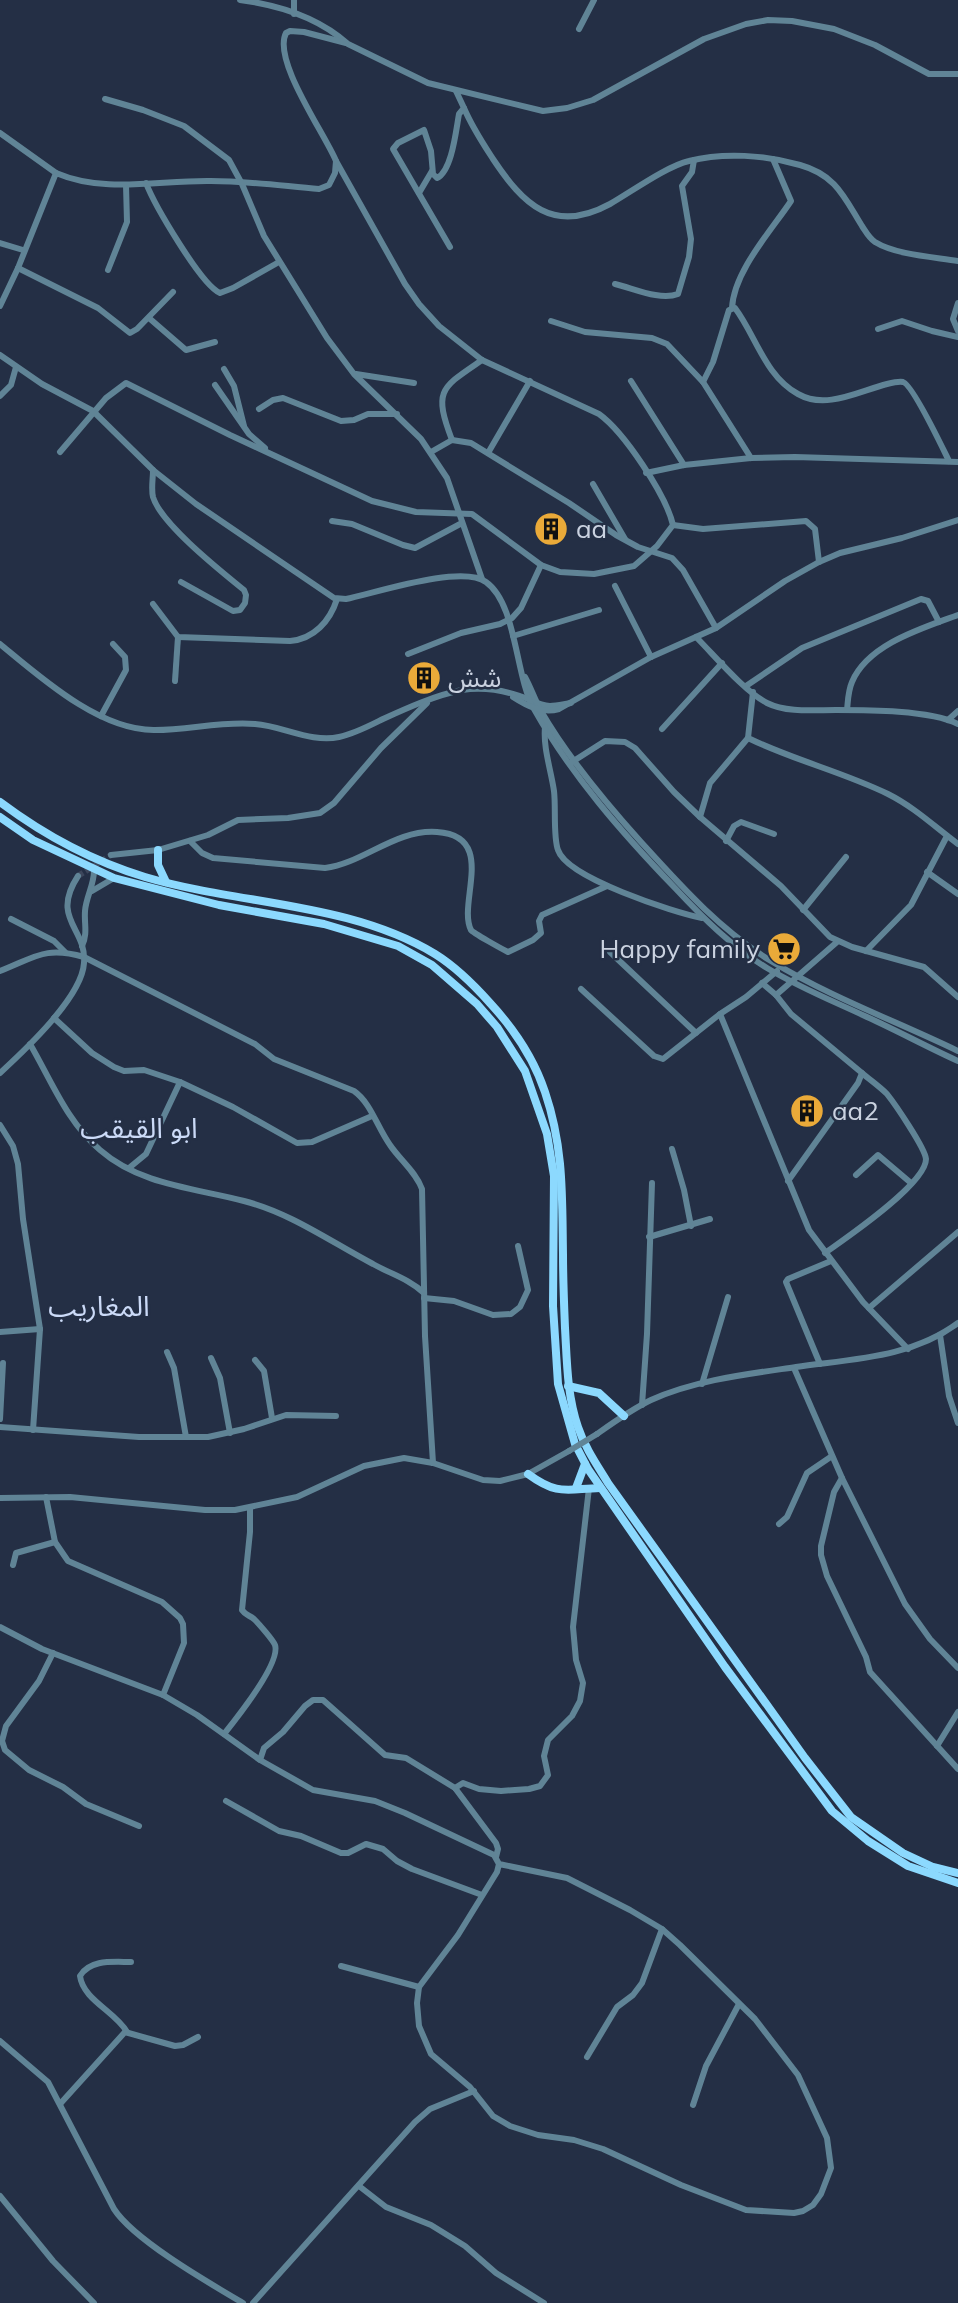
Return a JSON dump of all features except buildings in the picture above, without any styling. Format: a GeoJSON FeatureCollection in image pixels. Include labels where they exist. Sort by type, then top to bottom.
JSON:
{"type":"FeatureCollection","features":[{"type":"Feature","properties":{"kind":"main road"},"geometry":{"type":"LineString","coordinates":[[0,802],[62,843],[115,867],[145,877],[315,911],[391,932],[450,965],[496,1009],[522,1044],[540,1079],[558,1143],[563,1191],[568,1386],[589,1452],[608,1483],[851,1817],[903,1853],[933,1867],[958,1873]]}},
{"type":"Feature","properties":{"kind":"main road"},"geometry":{"type":"LineString","coordinates":[[0,817],[33,840],[114,878],[219,905],[338,927],[398,946],[441,971],[468,994],[497,1027],[525,1071],[547,1134],[554,1176],[553,1306],[558,1384],[565,1415],[585,1464],[738,1685],[832,1811],[868,1841],[908,1866],[958,1883]]}},
{"type":"Feature","properties":{"kind":"main road"},"geometry":{"type":"LineString","coordinates":[[158,850],[158,865],[166,882]]}},
{"type":"Feature","properties":{"kind":"main road"},"geometry":{"type":"LineString","coordinates":[[145,877],[158,865]]}},
{"type":"Feature","properties":{"kind":"main road"},"geometry":{"type":"LineString","coordinates":[[568,1386],[599,1393],[624,1416]]}},
{"type":"Feature","properties":{"kind":"main road"},"geometry":{"type":"LineString","coordinates":[[573,1408],[587,1391]]}},
{"type":"Feature","properties":{"kind":"main road"},"geometry":{"type":"LineString","coordinates":[[576,1489],[585,1464]]}},
{"type":"Feature","properties":{"kind":"main road"},"geometry":{"type":"LineString","coordinates":[[528,1474],[552,1489],[566,1491],[600,1488]]}},
{"type":"Feature","properties":{"kind":"street"},"geometry":{"type":"LineString","coordinates":[[240,0],[264,4],[294,14],[332,31],[348,44]]}},
{"type":"Feature","properties":{"kind":"street"},"geometry":{"type":"LineString","coordinates":[[294,0],[294,14]]}},
{"type":"Feature","properties":{"kind":"street"},"geometry":{"type":"LineString","coordinates":[[579,29],[594,0]]}},
{"type":"Feature","properties":{"kind":"street"},"geometry":{"type":"LineString","coordinates":[[673,525],[646,473],[627,443],[607,420],[482,360],[439,326],[419,304],[380,243],[296,86],[283,41],[286,33],[295,30],[348,44],[421,80],[532,110],[567,108],[602,96],[704,39],[746,24],[768,20],[800,22],[834,29],[875,45],[919,71],[929,74],[958,74]]}},
{"type":"Feature","properties":{"kind":"street"},"geometry":{"type":"LineString","coordinates":[[456,91],[472,128],[509,182],[538,210],[563,217],[580,216],[602,208],[686,161],[715,156],[773,159],[808,168],[835,183],[874,242],[892,250],[958,261]]}},
{"type":"Feature","properties":{"kind":"street"},"geometry":{"type":"LineString","coordinates":[[105,99],[143,110],[189,130],[226,158],[242,184],[259,225],[279,262],[327,338],[354,374],[397,414],[431,452],[450,485],[482,579],[497,594],[508,621],[530,700]]}},
{"type":"Feature","properties":{"kind":"street"},"geometry":{"type":"LineString","coordinates":[[450,247],[394,152],[394,146],[424,130],[431,151],[432,171],[437,178],[445,172],[458,116],[464,108]]}},
{"type":"Feature","properties":{"kind":"street"},"geometry":{"type":"LineString","coordinates":[[0,133],[55,173],[75,180],[126,185],[212,181],[324,188],[333,179],[336,161]]}},
{"type":"Feature","properties":{"kind":"street"},"geometry":{"type":"LineString","coordinates":[[703,382],[732,309],[734,292],[747,267],[791,201],[773,159]]}},
{"type":"Feature","properties":{"kind":"street"},"geometry":{"type":"LineString","coordinates":[[615,284],[656,294],[678,294],[689,257],[691,239],[682,186],[692,172],[694,160]]}},
{"type":"Feature","properties":{"kind":"street"},"geometry":{"type":"LineString","coordinates":[[419,193],[432,171]]}},
{"type":"Feature","properties":{"kind":"street"},"geometry":{"type":"LineString","coordinates":[[0,306],[18,268],[55,173]]}},
{"type":"Feature","properties":{"kind":"street"},"geometry":{"type":"LineString","coordinates":[[146,183],[162,215],[205,281],[215,291],[220,293],[233,288],[279,262]]}},
{"type":"Feature","properties":{"kind":"street"},"geometry":{"type":"LineString","coordinates":[[108,270],[127,222],[126,185]]}},
{"type":"Feature","properties":{"kind":"street"},"geometry":{"type":"LineString","coordinates":[[0,243],[23,250]]}},
{"type":"Feature","properties":{"kind":"street"},"geometry":{"type":"LineString","coordinates":[[18,268],[98,308],[128,332],[135,331],[173,292]]}},
{"type":"Feature","properties":{"kind":"street"},"geometry":{"type":"LineString","coordinates":[[958,303],[953,318],[958,331]]}},
{"type":"Feature","properties":{"kind":"street"},"geometry":{"type":"LineString","coordinates":[[732,309],[738,312],[775,374],[799,395],[813,400],[826,400],[903,382],[915,395],[949,461]]}},
{"type":"Feature","properties":{"kind":"street"},"geometry":{"type":"LineString","coordinates":[[149,317],[186,350],[215,342]]}},
{"type":"Feature","properties":{"kind":"street"},"geometry":{"type":"LineString","coordinates":[[551,321],[585,332],[658,339],[671,347],[703,382],[751,458]]}},
{"type":"Feature","properties":{"kind":"street"},"geometry":{"type":"LineString","coordinates":[[878,329],[902,321],[958,337]]}},
{"type":"Feature","properties":{"kind":"street"},"geometry":{"type":"LineString","coordinates":[[0,355],[54,391],[93,411],[153,470],[222,523],[337,599],[353,598],[448,577],[468,576],[482,579]]}},
{"type":"Feature","properties":{"kind":"street"},"geometry":{"type":"LineString","coordinates":[[452,440],[442,411],[443,392],[450,383],[482,360]]}},
{"type":"Feature","properties":{"kind":"street"},"geometry":{"type":"LineString","coordinates":[[0,396],[11,385],[16,367]]}},
{"type":"Feature","properties":{"kind":"street"},"geometry":{"type":"LineString","coordinates":[[224,369],[235,389],[244,428]]}},
{"type":"Feature","properties":{"kind":"street"},"geometry":{"type":"LineString","coordinates":[[354,374],[414,383]]}},
{"type":"Feature","properties":{"kind":"street"},"geometry":{"type":"LineString","coordinates":[[631,380],[684,465]]}},
{"type":"Feature","properties":{"kind":"street"},"geometry":{"type":"LineString","coordinates":[[488,453],[530,381]]}},
{"type":"Feature","properties":{"kind":"street"},"geometry":{"type":"LineString","coordinates":[[60,452],[93,411],[117,387],[129,383],[230,435],[384,505],[415,512],[468,513],[541,565],[568,573],[603,573],[634,566],[652,552],[673,525]]}},
{"type":"Feature","properties":{"kind":"street"},"geometry":{"type":"LineString","coordinates":[[215,384],[244,428],[273,454]]}},
{"type":"Feature","properties":{"kind":"street"},"geometry":{"type":"LineString","coordinates":[[259,409],[281,398],[341,421],[354,420],[368,414],[397,414]]}},
{"type":"Feature","properties":{"kind":"street"},"geometry":{"type":"LineString","coordinates":[[431,452],[452,440],[466,441],[626,540],[676,561],[716,628]]}},
{"type":"Feature","properties":{"kind":"street"},"geometry":{"type":"LineString","coordinates":[[646,473],[684,465],[751,458],[958,462]]}},
{"type":"Feature","properties":{"kind":"street"},"geometry":{"type":"LineString","coordinates":[[153,470],[153,493],[160,509],[212,565],[244,590],[245,603],[240,610],[234,611],[181,582]]}},
{"type":"Feature","properties":{"kind":"street"},"geometry":{"type":"LineString","coordinates":[[593,484],[626,540]]}},
{"type":"Feature","properties":{"kind":"street"},"geometry":{"type":"LineString","coordinates":[[507,693],[537,707],[555,711],[651,657],[716,628],[785,581],[819,562],[840,553],[902,538],[958,520]]}},
{"type":"Feature","properties":{"kind":"street"},"geometry":{"type":"LineString","coordinates":[[332,521],[352,524],[415,548],[462,523]]}},
{"type":"Feature","properties":{"kind":"street"},"geometry":{"type":"LineString","coordinates":[[673,525],[703,528],[806,522],[815,529],[819,562]]}},
{"type":"Feature","properties":{"kind":"street"},"geometry":{"type":"LineString","coordinates":[[408,654],[461,633],[508,621],[521,608],[541,565]]}},
{"type":"Feature","properties":{"kind":"street"},"geometry":{"type":"LineString","coordinates":[[615,586],[651,657]]}},
{"type":"Feature","properties":{"kind":"street"},"geometry":{"type":"LineString","coordinates":[[747,686],[802,648],[922,598],[928,601],[939,622]]}},
{"type":"Feature","properties":{"kind":"street"},"geometry":{"type":"LineString","coordinates":[[178,637],[301,640],[315,632],[326,621],[337,599]]}},
{"type":"Feature","properties":{"kind":"street"},"geometry":{"type":"LineString","coordinates":[[153,604],[178,637],[175,681]]}},
{"type":"Feature","properties":{"kind":"street"},"geometry":{"type":"LineString","coordinates":[[513,636],[599,610]]}},
{"type":"Feature","properties":{"kind":"street"},"geometry":{"type":"LineString","coordinates":[[847,710],[851,683],[868,661],[904,637],[958,615]]}},
{"type":"Feature","properties":{"kind":"street"},"geometry":{"type":"LineString","coordinates":[[696,637],[753,692],[776,707],[912,714],[948,719],[958,724]]}},
{"type":"Feature","properties":{"kind":"street"},"geometry":{"type":"LineString","coordinates":[[0,644],[82,706],[101,716],[147,730],[249,723],[329,738],[349,734],[404,709],[452,692],[470,689],[507,693],[530,700],[537,707]]}},
{"type":"Feature","properties":{"kind":"street"},"geometry":{"type":"LineString","coordinates":[[101,716],[126,670],[125,657],[113,644]]}},
{"type":"Feature","properties":{"kind":"street"},"geometry":{"type":"LineString","coordinates":[[662,729],[722,663]]}},
{"type":"Feature","properties":{"kind":"street"},"geometry":{"type":"LineString","coordinates":[[521,670],[546,724],[620,827],[704,918],[790,981],[958,1062]]}},
{"type":"Feature","properties":{"kind":"street"},"geometry":{"type":"LineString","coordinates":[[700,817],[710,783],[748,738],[753,692]]}},
{"type":"Feature","properties":{"kind":"street"},"geometry":{"type":"LineString","coordinates":[[111,855],[158,850],[190,841],[239,820],[308,816],[326,810],[381,748],[428,701]]}},
{"type":"Feature","properties":{"kind":"street"},"geometry":{"type":"LineString","coordinates":[[948,719],[958,711]]}},
{"type":"Feature","properties":{"kind":"street"},"geometry":{"type":"LineString","coordinates":[[546,724],[558,850],[564,860],[579,872],[607,886],[668,909],[704,918]]}},
{"type":"Feature","properties":{"kind":"street"},"geometry":{"type":"LineString","coordinates":[[748,738],[782,754],[886,793],[916,811],[958,844]]}},
{"type":"Feature","properties":{"kind":"street"},"geometry":{"type":"LineString","coordinates":[[573,762],[605,741],[618,740],[635,748],[674,792],[726,841],[776,882],[822,931],[837,942],[924,967],[958,997]]}},
{"type":"Feature","properties":{"kind":"street"},"geometry":{"type":"LineString","coordinates":[[573,762],[686,892],[736,941],[844,999],[958,1051]]}},
{"type":"Feature","properties":{"kind":"street"},"geometry":{"type":"LineString","coordinates":[[726,841],[734,826],[741,822],[774,834]]}},
{"type":"Feature","properties":{"kind":"street"},"geometry":{"type":"LineString","coordinates":[[190,841],[202,853],[213,858],[324,868],[342,864],[398,838],[427,832],[450,834],[462,843],[470,856],[472,874],[468,914],[471,930],[508,952],[541,933],[539,921],[542,915],[607,886]]}},
{"type":"Feature","properties":{"kind":"street"},"geometry":{"type":"LineString","coordinates":[[866,951],[908,910],[947,836]]}},
{"type":"Feature","properties":{"kind":"street"},"geometry":{"type":"LineString","coordinates":[[803,909],[846,857]]}},
{"type":"Feature","properties":{"kind":"street"},"geometry":{"type":"LineString","coordinates":[[82,946],[86,936],[85,908],[94,870]]}},
{"type":"Feature","properties":{"kind":"street"},"geometry":{"type":"LineString","coordinates":[[927,872],[958,894]]}},
{"type":"Feature","properties":{"kind":"street"},"geometry":{"type":"LineString","coordinates":[[0,1073],[54,1018],[76,985],[84,957],[67,904],[72,884],[78,876]]}},
{"type":"Feature","properties":{"kind":"street"},"geometry":{"type":"LineString","coordinates":[[90,892],[114,878]]}},
{"type":"Feature","properties":{"kind":"street"},"geometry":{"type":"LineString","coordinates":[[10,919],[54,941],[65,952]]}},
{"type":"Feature","properties":{"kind":"street"},"geometry":{"type":"LineString","coordinates":[[776,995],[837,942]]}},
{"type":"Feature","properties":{"kind":"street"},"geometry":{"type":"LineString","coordinates":[[0,971],[41,953],[65,952],[84,957],[255,1044],[274,1059],[354,1091],[366,1102],[388,1143],[417,1178],[422,1189],[425,1336],[433,1463]]}},
{"type":"Feature","properties":{"kind":"street"},"geometry":{"type":"LineString","coordinates":[[610,952],[696,1032]]}},
{"type":"Feature","properties":{"kind":"street"},"geometry":{"type":"LineString","coordinates":[[580,989],[660,1059],[668,1056],[781,967]]}},
{"type":"Feature","properties":{"kind":"street"},"geometry":{"type":"LineString","coordinates":[[762,983],[799,1021],[886,1094],[924,1152],[924,1167],[911,1183],[888,1206],[825,1253]]}},
{"type":"Feature","properties":{"kind":"street"},"geometry":{"type":"LineString","coordinates":[[720,1014],[809,1230],[869,1308],[908,1349]]}},
{"type":"Feature","properties":{"kind":"street"},"geometry":{"type":"LineString","coordinates":[[54,1018],[92,1053],[114,1067],[124,1071],[144,1069],[180,1082],[233,1107],[297,1143],[312,1142],[372,1116]]}},
{"type":"Feature","properties":{"kind":"street"},"geometry":{"type":"LineString","coordinates":[[30,1044],[80,1130],[103,1153],[159,1182],[244,1201],[292,1219],[406,1280],[424,1295],[454,1301],[494,1315],[511,1314],[520,1307],[528,1290],[518,1246]]}},
{"type":"Feature","properties":{"kind":"street"},"geometry":{"type":"LineString","coordinates":[[788,1181],[858,1083],[862,1073]]}},
{"type":"Feature","properties":{"kind":"street"},"geometry":{"type":"LineString","coordinates":[[129,1168],[146,1154],[180,1082]]}},
{"type":"Feature","properties":{"kind":"street"},"geometry":{"type":"LineString","coordinates":[[0,1125],[13,1146],[18,1164],[40,1329],[33,1430]]}},
{"type":"Feature","properties":{"kind":"street"},"geometry":{"type":"LineString","coordinates":[[672,1149],[691,1226]]}},
{"type":"Feature","properties":{"kind":"street"},"geometry":{"type":"LineString","coordinates":[[856,1175],[878,1155],[911,1183]]}},
{"type":"Feature","properties":{"kind":"street"},"geometry":{"type":"LineString","coordinates":[[642,1405],[652,1183]]}},
{"type":"Feature","properties":{"kind":"street"},"geometry":{"type":"LineString","coordinates":[[649,1237],[710,1219]]}},
{"type":"Feature","properties":{"kind":"street"},"geometry":{"type":"LineString","coordinates":[[869,1308],[958,1232]]}},
{"type":"Feature","properties":{"kind":"street"},"geometry":{"type":"LineString","coordinates":[[820,1364],[786,1282],[831,1261]]}},
{"type":"Feature","properties":{"kind":"street"},"geometry":{"type":"LineString","coordinates":[[702,1384],[727,1297]]}},
{"type":"Feature","properties":{"kind":"street"},"geometry":{"type":"LineString","coordinates":[[0,1498],[70,1497],[217,1511],[250,1508],[297,1497],[364,1466],[404,1458],[433,1463],[492,1481],[514,1480],[569,1451],[642,1405],[672,1392],[702,1384],[908,1349],[940,1335],[958,1323]]}},
{"type":"Feature","properties":{"kind":"street"},"geometry":{"type":"LineString","coordinates":[[0,1332],[40,1329]]}},
{"type":"Feature","properties":{"kind":"street"},"geometry":{"type":"LineString","coordinates":[[940,1335],[948,1388],[958,1423]]}},
{"type":"Feature","properties":{"kind":"street"},"geometry":{"type":"LineString","coordinates":[[167,1352],[174,1368],[186,1437]]}},
{"type":"Feature","properties":{"kind":"street"},"geometry":{"type":"LineString","coordinates":[[211,1358],[220,1378],[230,1433]]}},
{"type":"Feature","properties":{"kind":"street"},"geometry":{"type":"LineString","coordinates":[[255,1360],[264,1371],[272,1418]]}},
{"type":"Feature","properties":{"kind":"street"},"geometry":{"type":"LineString","coordinates":[[0,1419],[3,1363]]}},
{"type":"Feature","properties":{"kind":"street"},"geometry":{"type":"LineString","coordinates":[[794,1368],[842,1478],[905,1604],[930,1639],[958,1668]]}},
{"type":"Feature","properties":{"kind":"street"},"geometry":{"type":"LineString","coordinates":[[0,1427],[139,1437],[208,1437],[230,1433],[272,1418],[301,1413],[336,1416]]}},
{"type":"Feature","properties":{"kind":"street"},"geometry":{"type":"LineString","coordinates":[[779,1524],[787,1517],[807,1473],[832,1456]]}},
{"type":"Feature","properties":{"kind":"street"},"geometry":{"type":"LineString","coordinates":[[842,1478],[834,1492],[821,1546],[827,1576],[866,1657],[870,1672],[958,1769]]}},
{"type":"Feature","properties":{"kind":"street"},"geometry":{"type":"LineString","coordinates":[[455,1788],[463,1783],[489,1791],[522,1790],[540,1786],[546,1779],[544,1756],[548,1740],[572,1716],[583,1688],[576,1660],[573,1627],[589,1488]]}},
{"type":"Feature","properties":{"kind":"street"},"geometry":{"type":"LineString","coordinates":[[46,1497],[55,1542],[63,1556],[74,1565],[162,1602],[180,1618],[185,1635],[184,1643],[163,1695]]}},
{"type":"Feature","properties":{"kind":"street"},"geometry":{"type":"LineString","coordinates":[[224,1734],[248,1703],[276,1653],[272,1639],[242,1610],[250,1508]]}},
{"type":"Feature","properties":{"kind":"street"},"geometry":{"type":"LineString","coordinates":[[13,1564],[16,1553],[55,1542]]}},
{"type":"Feature","properties":{"kind":"street"},"geometry":{"type":"LineString","coordinates":[[0,1627],[53,1653],[163,1695],[260,1760],[313,1790],[374,1801],[432,1825],[498,1860],[576,1881],[662,1929],[767,2033],[798,2075],[827,2138],[831,2158],[830,2175],[817,2201],[803,2211],[746,2210],[681,2186],[603,2149],[574,2140],[521,2131],[493,2116],[474,2091],[435,2059],[426,2047],[419,2026],[417,2004],[419,1987],[458,1935],[497,1872],[498,1860],[498,1849],[496,1843],[455,1788],[402,1756],[385,1755],[328,1703],[319,1699],[305,1706],[283,1732],[267,1745],[260,1760]]}},
{"type":"Feature","properties":{"kind":"street"},"geometry":{"type":"LineString","coordinates":[[53,1653],[39,1681],[6,1726],[2,1741],[5,1750],[29,1770],[63,1787],[86,1804],[139,1826]]}},
{"type":"Feature","properties":{"kind":"street"},"geometry":{"type":"LineString","coordinates":[[937,1746],[958,1712]]}},
{"type":"Feature","properties":{"kind":"street"},"geometry":{"type":"LineString","coordinates":[[226,1801],[279,1831],[301,1836],[344,1854],[366,1844],[380,1848],[403,1865],[482,1895]]}},
{"type":"Feature","properties":{"kind":"street"},"geometry":{"type":"LineString","coordinates":[[587,2057],[617,2007],[633,1995],[642,1983],[662,1929]]}},
{"type":"Feature","properties":{"kind":"street"},"geometry":{"type":"LineString","coordinates":[[131,1962],[92,1965],[80,1976],[86,1990],[121,2022],[127,2032],[134,2035],[175,2046],[198,2037]]}},
{"type":"Feature","properties":{"kind":"street"},"geometry":{"type":"LineString","coordinates":[[341,1966],[419,1987]]}},
{"type":"Feature","properties":{"kind":"street"},"geometry":{"type":"LineString","coordinates":[[693,2105],[706,2066],[739,2004]]}},
{"type":"Feature","properties":{"kind":"street"},"geometry":{"type":"LineString","coordinates":[[60,2104],[123,2033],[127,2032]]}},
{"type":"Feature","properties":{"kind":"street"},"geometry":{"type":"LineString","coordinates":[[0,2041],[45,2078],[114,2209],[123,2221],[181,2264],[243,2303]]}},
{"type":"Feature","properties":{"kind":"street"},"geometry":{"type":"LineString","coordinates":[[253,2303],[424,2114],[474,2091]]}},
{"type":"Feature","properties":{"kind":"street"},"geometry":{"type":"LineString","coordinates":[[359,2186],[377,2202],[430,2225],[465,2246],[496,2273],[544,2303]]}},
{"type":"Feature","properties":{"kind":"street"},"geometry":{"type":"LineString","coordinates":[[0,2196],[53,2261],[94,2303]]}},
{"type":"Feature","properties":{"kind":"tunnel"},"geometry":{"type":"LineString","coordinates":[[78,876],[111,855]]}},
{"type":"Feature","properties":{"kind":"place","name":"aa"},"geometry":{"type":"Point","coordinates":[551,529]}},
{"type":"Feature","properties":{"kind":"place","name":"شش"},"geometry":{"type":"Point","coordinates":[424,678]}},
{"type":"Feature","properties":{"kind":"place","name":"Happy family"},"geometry":{"type":"Point","coordinates":[784,949]}},
{"type":"Feature","properties":{"kind":"place","name":"aa2"},"geometry":{"type":"Point","coordinates":[807,1111]}},
{"type":"Feature","properties":{"kind":"district","name":"ابو القيقب"},"geometry":{"type":"Point","coordinates":[139,1128]}},
{"type":"Feature","properties":{"kind":"district","name":"المغاريب"},"geometry":{"type":"Point","coordinates":[99,1306]}}]}
